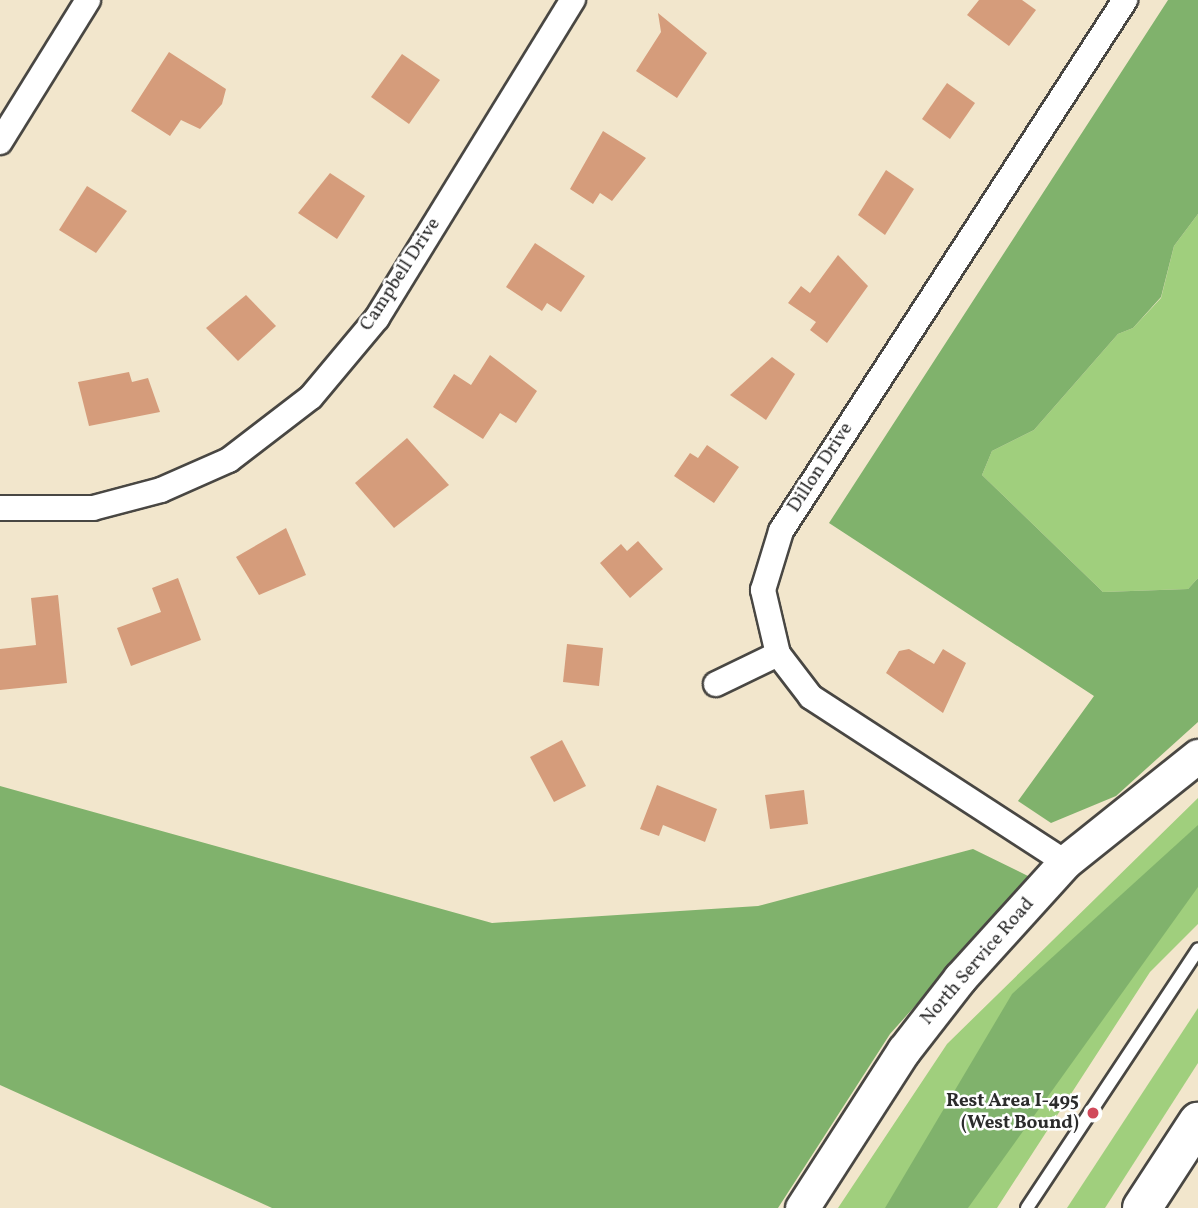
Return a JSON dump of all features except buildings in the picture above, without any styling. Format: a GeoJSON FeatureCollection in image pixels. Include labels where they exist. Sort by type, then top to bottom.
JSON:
{"type":"FeatureCollection","features":[{"type":"Feature","properties":{"kind":"highway"},"geometry":{"type":"LineString","coordinates":[[1142,1208],[1198,1122]]}},
{"type":"Feature","properties":{"kind":"main road","name":"North Service Road"},"geometry":{"type":"LineString","coordinates":[[802,1208],[904,1049],[1065,862],[1198,755]]}},
{"type":"Feature","properties":{"kind":"street"},"geometry":{"type":"LineString","coordinates":[[0,142],[88,0]]}},
{"type":"Feature","properties":{"kind":"street","name":"Campbell Drive"},"geometry":{"type":"LineString","coordinates":[[0,508],[93,508],[161,490],[229,460],[311,397],[377,318],[573,0]]}},
{"type":"Feature","properties":{"kind":"street","name":"Dillon Drive"},"geometry":{"type":"LineString","coordinates":[[1065,862],[867,737],[811,697],[778,654],[763,590],[781,531],[1125,0]]}},
{"type":"Feature","properties":{"kind":"street"},"geometry":{"type":"LineString","coordinates":[[716,684],[778,654]]}},
{"type":"Feature","properties":{"kind":"lane"},"geometry":{"type":"LineString","coordinates":[[1027,1208],[1198,950]]}},
{"type":"Feature","properties":{"kind":"green space"},"geometry":{"type":"Polygon","coordinates":[[[1168,0],[1198,0],[1198,214],[1174,246],[1161,297],[1133,328],[1118,334],[1034,430],[992,451],[982,475],[1103,592],[1188,589],[1198,578],[1198,722],[1116,796],[1051,823],[1018,801],[1094,696],[829,523],[1168,0]]]}},
{"type":"Feature","properties":{"kind":"green space"},"geometry":{"type":"Polygon","coordinates":[[[1198,214],[1198,578],[1188,589],[1103,592],[982,475],[992,451],[1034,430],[1118,334],[1133,328],[1161,298],[1174,246],[1198,214]]]}},
{"type":"Feature","properties":{"kind":"green space"},"geometry":{"type":"Polygon","coordinates":[[[0,786],[492,923],[758,906],[973,849],[1030,877],[890,1034],[778,1208],[272,1208],[0,1085],[0,786]]]}},
{"type":"Feature","properties":{"kind":"green space"},"geometry":{"type":"Polygon","coordinates":[[[1198,798],[1198,924],[1150,972],[997,1208],[838,1208],[947,1044],[1198,798]]]}},
{"type":"Feature","properties":{"kind":"green space"},"geometry":{"type":"Polygon","coordinates":[[[1198,825],[1198,887],[968,1208],[885,1208],[1012,994],[1198,825]]]}},
{"type":"Feature","properties":{"kind":"green space"},"geometry":{"type":"Polygon","coordinates":[[[1198,1008],[1198,1063],[1105,1208],[1067,1208],[1198,1008]]]}},
{"type":"Feature","properties":{"kind":"place","name":"Rest Area I-495 (West Bound)"},"geometry":{"type":"Point","coordinates":[1093,1113]}}]}
